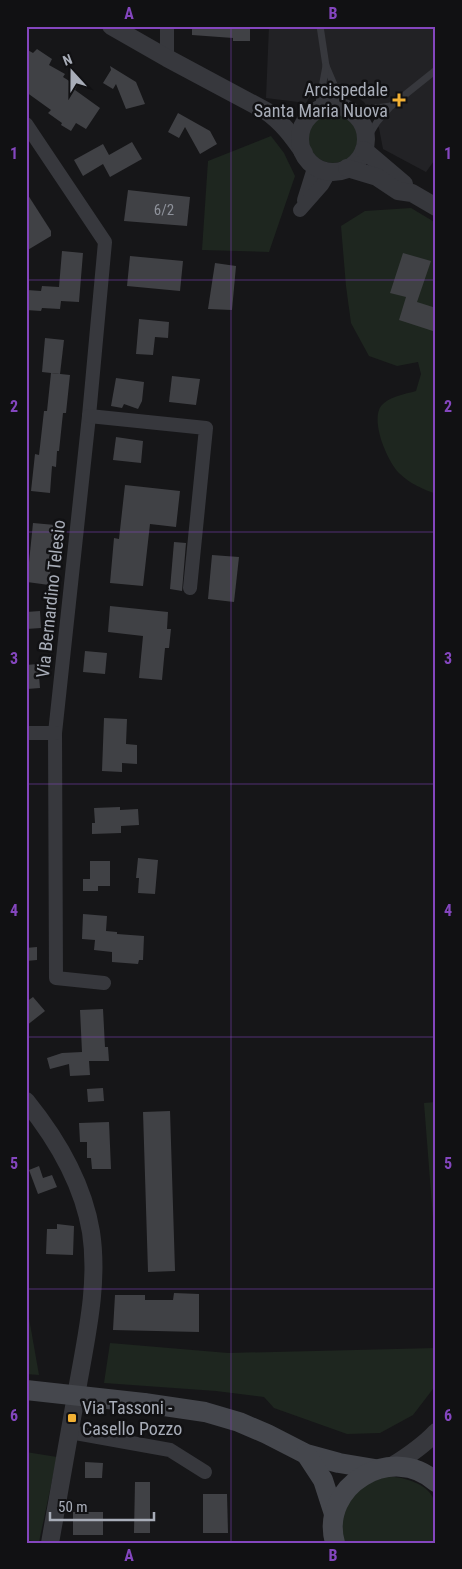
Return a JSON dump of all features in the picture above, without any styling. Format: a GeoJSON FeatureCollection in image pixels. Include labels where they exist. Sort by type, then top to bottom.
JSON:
{"type":"FeatureCollection","features":[{"type":"Feature","properties":{"kind":"main road"},"geometry":{"type":"LineString","coordinates":[[26,1390],[205,1412],[240,1422],[306,1454],[339,1463],[414,1469],[424,1473],[436,1482]]}},
{"type":"Feature","properties":{"kind":"main road"},"geometry":{"type":"LineString","coordinates":[[306,1454],[322,1480],[334,1514]]}},
{"type":"Feature","properties":{"kind":"main road"},"geometry":{"type":"LineString","coordinates":[[335,1543],[333,1530],[334,1514],[338,1502],[345,1491],[353,1482],[383,1468]]}},
{"type":"Feature","properties":{"kind":"street"},"geometry":{"type":"LineString","coordinates":[[111,26],[166,58],[266,110],[324,164]]}},
{"type":"Feature","properties":{"kind":"street"},"geometry":{"type":"LineString","coordinates":[[166,58],[167,26]]}},
{"type":"Feature","properties":{"kind":"street"},"geometry":{"type":"LineString","coordinates":[[266,110],[297,115],[315,112],[327,106],[348,110],[363,124],[365,145],[360,158],[324,164]]}},
{"type":"Feature","properties":{"kind":"street"},"geometry":{"type":"LineString","coordinates":[[315,112],[302,129],[301,145],[324,164],[377,177],[398,191],[412,193]]}},
{"type":"Feature","properties":{"kind":"street","name":"Via Bernardino Telesio"},"geometry":{"type":"LineString","coordinates":[[26,124],[105,242],[89,416],[55,733],[56,978],[104,983]]}},
{"type":"Feature","properties":{"kind":"street"},"geometry":{"type":"LineString","coordinates":[[365,145],[412,193],[436,207]]}},
{"type":"Feature","properties":{"kind":"street"},"geometry":{"type":"LineString","coordinates":[[89,416],[206,428],[190,588]]}},
{"type":"Feature","properties":{"kind":"street"},"geometry":{"type":"LineString","coordinates":[[26,733],[55,733]]}},
{"type":"Feature","properties":{"kind":"street"},"geometry":{"type":"LineString","coordinates":[[26,1101],[50,1133],[71,1171],[80,1193],[90,1231],[94,1269],[86,1335],[50,1543]]}},
{"type":"Feature","properties":{"kind":"street"},"geometry":{"type":"LineString","coordinates":[[70,1432],[170,1450],[205,1472]]}},
{"type":"Feature","properties":{"kind":"street"},"geometry":{"type":"LineString","coordinates":[[383,1468],[415,1451],[436,1432]]}},
{"type":"Feature","properties":{"kind":"lane"},"geometry":{"type":"LineString","coordinates":[[320,26],[326,66],[348,110],[391,106]]}},
{"type":"Feature","properties":{"kind":"lane"},"geometry":{"type":"LineString","coordinates":[[315,112],[326,66]]}},
{"type":"Feature","properties":{"kind":"lane"},"geometry":{"type":"LineString","coordinates":[[365,145],[377,122],[391,106],[436,70]]}},
{"type":"Feature","properties":{"kind":"shaded area","name":"Arcispedale Santa Maria Nuova"},"geometry":{"type":"Polygon","coordinates":[[[269,26],[436,26],[436,158],[426,172],[383,149],[379,128],[364,102],[340,84],[316,86],[306,103],[266,98],[269,26]]]}},
{"type":"Feature","properties":{"kind":"shaded area"},"geometry":{"type":"Polygon","coordinates":[[[338,113],[351,120],[357,128],[357,148],[351,156],[343,162],[328,163],[315,156],[309,148],[308,133],[315,120],[323,114],[338,113]]]}},
{"type":"Feature","properties":{"kind":"shaded area"},"geometry":{"type":"Polygon","coordinates":[[[271,136],[284,153],[295,176],[269,252],[202,250],[208,161],[271,136]]]}},
{"type":"Feature","properties":{"kind":"shaded area"},"geometry":{"type":"Polygon","coordinates":[[[411,208],[436,223],[436,494],[412,483],[399,473],[390,460],[379,431],[378,413],[381,406],[397,396],[416,391],[421,374],[418,362],[397,366],[369,356],[351,323],[346,286],[341,226],[365,211],[411,208]]]}},
{"type":"Feature","properties":{"kind":"shaded area"},"geometry":{"type":"Polygon","coordinates":[[[436,1102],[436,1257],[424,1103],[436,1102]]]}},
{"type":"Feature","properties":{"kind":"shaded area"},"geometry":{"type":"Polygon","coordinates":[[[26,1301],[39,1375],[26,1374],[26,1301]]]}},
{"type":"Feature","properties":{"kind":"shaded area"},"geometry":{"type":"Polygon","coordinates":[[[110,1343],[228,1353],[436,1348],[436,1385],[413,1415],[380,1433],[347,1434],[274,1408],[264,1397],[216,1391],[104,1383],[110,1343]]]}},
{"type":"Feature","properties":{"kind":"shaded area"},"geometry":{"type":"Polygon","coordinates":[[[26,1452],[57,1457],[39,1542],[26,1540],[26,1452]]]}},
{"type":"Feature","properties":{"kind":"shaded area"},"geometry":{"type":"Polygon","coordinates":[[[386,1476],[415,1482],[428,1490],[435,1503],[436,1543],[344,1543],[342,1515],[350,1495],[363,1486],[386,1476]]]}},
{"type":"Feature","properties":{"kind":"building"},"geometry":{"type":"Polygon","coordinates":[[[192,26],[250,26],[250,41],[233,41],[233,38],[192,35],[192,26]]]}},
{"type":"Feature","properties":{"kind":"building"},"geometry":{"type":"Polygon","coordinates":[[[26,49],[33,53],[37,49],[52,59],[49,65],[65,74],[63,77],[77,86],[75,90],[100,108],[86,129],[76,123],[71,131],[61,125],[62,123],[48,113],[51,110],[26,92],[26,49]]]}},
{"type":"Feature","properties":{"kind":"building"},"geometry":{"type":"Polygon","coordinates":[[[110,66],[136,82],[145,104],[126,109],[116,84],[113,89],[103,83],[111,70],[110,66]]]}},
{"type":"Feature","properties":{"kind":"building"},"geometry":{"type":"Polygon","coordinates":[[[178,113],[210,131],[217,144],[200,154],[185,127],[179,138],[168,132],[178,113]]]}},
{"type":"Feature","properties":{"kind":"building"},"geometry":{"type":"Polygon","coordinates":[[[132,142],[142,159],[110,177],[103,164],[83,176],[74,160],[103,144],[109,155],[132,142]]]}},
{"type":"Feature","properties":{"kind":"building"},"geometry":{"type":"Polygon","coordinates":[[[128,190],[190,197],[187,226],[124,221],[128,190]]]}},
{"type":"Feature","properties":{"kind":"building"},"geometry":{"type":"Polygon","coordinates":[[[26,192],[51,231],[51,236],[26,251],[26,192]]]}},
{"type":"Feature","properties":{"kind":"building"},"geometry":{"type":"Polygon","coordinates":[[[62,251],[83,253],[79,302],[61,301],[60,309],[42,308],[41,311],[26,310],[27,290],[41,291],[42,286],[59,287],[62,251]]]}},
{"type":"Feature","properties":{"kind":"building"},"geometry":{"type":"Polygon","coordinates":[[[403,253],[431,261],[417,302],[436,308],[436,332],[399,320],[406,297],[390,293],[403,253]]]}},
{"type":"Feature","properties":{"kind":"building"},"geometry":{"type":"Polygon","coordinates":[[[130,256],[183,261],[180,291],[127,286],[130,256]]]}},
{"type":"Feature","properties":{"kind":"building"},"geometry":{"type":"Polygon","coordinates":[[[215,263],[236,266],[232,310],[208,309],[215,263]]]}},
{"type":"Feature","properties":{"kind":"building"},"geometry":{"type":"Polygon","coordinates":[[[139,319],[169,322],[168,338],[155,337],[153,355],[136,354],[139,319]]]}},
{"type":"Feature","properties":{"kind":"building"},"geometry":{"type":"Polygon","coordinates":[[[45,338],[64,340],[60,374],[42,372],[45,338]]]}},
{"type":"Feature","properties":{"kind":"building"},"geometry":{"type":"Polygon","coordinates":[[[51,373],[70,375],[66,413],[63,413],[56,467],[52,466],[50,493],[31,491],[35,454],[39,455],[44,411],[47,411],[51,373]]]}},
{"type":"Feature","properties":{"kind":"building"},"geometry":{"type":"Polygon","coordinates":[[[172,376],[200,379],[196,405],[169,402],[172,376]]]}},
{"type":"Feature","properties":{"kind":"building"},"geometry":{"type":"Polygon","coordinates":[[[116,378],[144,382],[142,401],[138,409],[124,404],[122,408],[111,406],[116,378]]]}},
{"type":"Feature","properties":{"kind":"building"},"geometry":{"type":"Polygon","coordinates":[[[116,437],[143,441],[141,463],[113,460],[116,437]]]}},
{"type":"Feature","properties":{"kind":"building"},"geometry":{"type":"Polygon","coordinates":[[[125,485],[180,491],[176,527],[150,524],[143,586],[110,583],[114,538],[119,539],[125,485]]]}},
{"type":"Feature","properties":{"kind":"building"},"geometry":{"type":"Polygon","coordinates":[[[33,523],[55,525],[49,585],[27,582],[33,523]]]}},
{"type":"Feature","properties":{"kind":"building"},"geometry":{"type":"Polygon","coordinates":[[[174,542],[186,543],[182,591],[170,589],[174,542]]]}},
{"type":"Feature","properties":{"kind":"building"},"geometry":{"type":"Polygon","coordinates":[[[212,555],[239,557],[234,602],[208,599],[212,555]]]}},
{"type":"Feature","properties":{"kind":"building"},"geometry":{"type":"Polygon","coordinates":[[[110,606],[168,612],[167,629],[171,629],[169,648],[165,648],[162,680],[139,678],[143,636],[108,632],[110,606]]]}},
{"type":"Feature","properties":{"kind":"building"},"geometry":{"type":"Polygon","coordinates":[[[40,611],[41,628],[26,629],[26,612],[40,611]]]}},
{"type":"Feature","properties":{"kind":"building"},"geometry":{"type":"Polygon","coordinates":[[[85,651],[107,653],[105,674],[83,672],[85,651]]]}},
{"type":"Feature","properties":{"kind":"building"},"geometry":{"type":"Polygon","coordinates":[[[38,664],[40,688],[27,689],[26,665],[38,664]]]}},
{"type":"Feature","properties":{"kind":"building"},"geometry":{"type":"Polygon","coordinates":[[[104,718],[127,719],[126,744],[137,745],[137,764],[122,763],[122,772],[102,771],[104,718]]]}},
{"type":"Feature","properties":{"kind":"building"},"geometry":{"type":"Polygon","coordinates":[[[120,807],[120,810],[138,809],[139,825],[121,826],[121,833],[92,834],[92,823],[95,823],[94,808],[120,807]]]}},
{"type":"Feature","properties":{"kind":"building"},"geometry":{"type":"Polygon","coordinates":[[[138,858],[158,860],[155,894],[138,893],[139,878],[136,878],[138,858]]]}},
{"type":"Feature","properties":{"kind":"building"},"geometry":{"type":"Polygon","coordinates":[[[90,861],[110,861],[110,886],[98,886],[98,891],[83,891],[83,879],[90,879],[90,861]]]}},
{"type":"Feature","properties":{"kind":"building"},"geometry":{"type":"Polygon","coordinates":[[[83,914],[107,916],[106,931],[117,932],[117,934],[144,936],[143,960],[139,960],[138,964],[112,962],[112,952],[94,950],[95,940],[82,939],[83,914]]]}},
{"type":"Feature","properties":{"kind":"building"},"geometry":{"type":"Polygon","coordinates":[[[37,947],[37,960],[26,961],[26,948],[37,947]]]}},
{"type":"Feature","properties":{"kind":"building"},"geometry":{"type":"Polygon","coordinates":[[[33,997],[45,1011],[26,1026],[26,1002],[33,997]]]}},
{"type":"Feature","properties":{"kind":"building"},"geometry":{"type":"Polygon","coordinates":[[[103,1009],[105,1047],[108,1047],[109,1061],[89,1061],[90,1075],[70,1076],[69,1064],[50,1069],[47,1058],[62,1053],[82,1052],[80,1010],[103,1009]]]}},
{"type":"Feature","properties":{"kind":"building"},"geometry":{"type":"Polygon","coordinates":[[[103,1088],[104,1101],[88,1102],[87,1089],[103,1088]]]}},
{"type":"Feature","properties":{"kind":"building"},"geometry":{"type":"Polygon","coordinates":[[[170,1111],[175,1271],[148,1272],[143,1112],[170,1111]]]}},
{"type":"Feature","properties":{"kind":"building"},"geometry":{"type":"Polygon","coordinates":[[[109,1122],[111,1169],[92,1169],[91,1158],[87,1158],[87,1142],[80,1142],[79,1123],[109,1122]]]}},
{"type":"Feature","properties":{"kind":"building"},"geometry":{"type":"Polygon","coordinates":[[[39,1166],[43,1178],[52,1175],[57,1187],[38,1194],[29,1170],[39,1166]]]}},
{"type":"Feature","properties":{"kind":"building"},"geometry":{"type":"Polygon","coordinates":[[[57,1224],[74,1226],[73,1255],[46,1254],[47,1229],[57,1229],[57,1224]]]}},
{"type":"Feature","properties":{"kind":"building"},"geometry":{"type":"Polygon","coordinates":[[[174,1293],[199,1294],[199,1332],[113,1330],[115,1295],[145,1295],[145,1300],[173,1300],[174,1293]]]}},
{"type":"Feature","properties":{"kind":"building"},"geometry":{"type":"Polygon","coordinates":[[[85,1462],[103,1463],[102,1478],[85,1478],[85,1462]]]}},
{"type":"Feature","properties":{"kind":"building"},"geometry":{"type":"Polygon","coordinates":[[[135,1482],[150,1482],[150,1533],[134,1533],[135,1482]]]}},
{"type":"Feature","properties":{"kind":"building"},"geometry":{"type":"Polygon","coordinates":[[[203,1494],[227,1494],[228,1533],[203,1533],[203,1494]]]}},
{"type":"Feature","properties":{"kind":"building"},"geometry":{"type":"Polygon","coordinates":[[[73,1512],[103,1512],[103,1535],[73,1535],[73,1512]]]}},
{"type":"Feature","properties":{"kind":"place","name":"Arcispedale Santa Maria Nuova"},"geometry":{"type":"Point","coordinates":[399,100]}},
{"type":"Feature","properties":{"kind":"place","name":"Via Tassoni - Casello Pozzo"},"geometry":{"type":"Point","coordinates":[72,1418]}}]}
